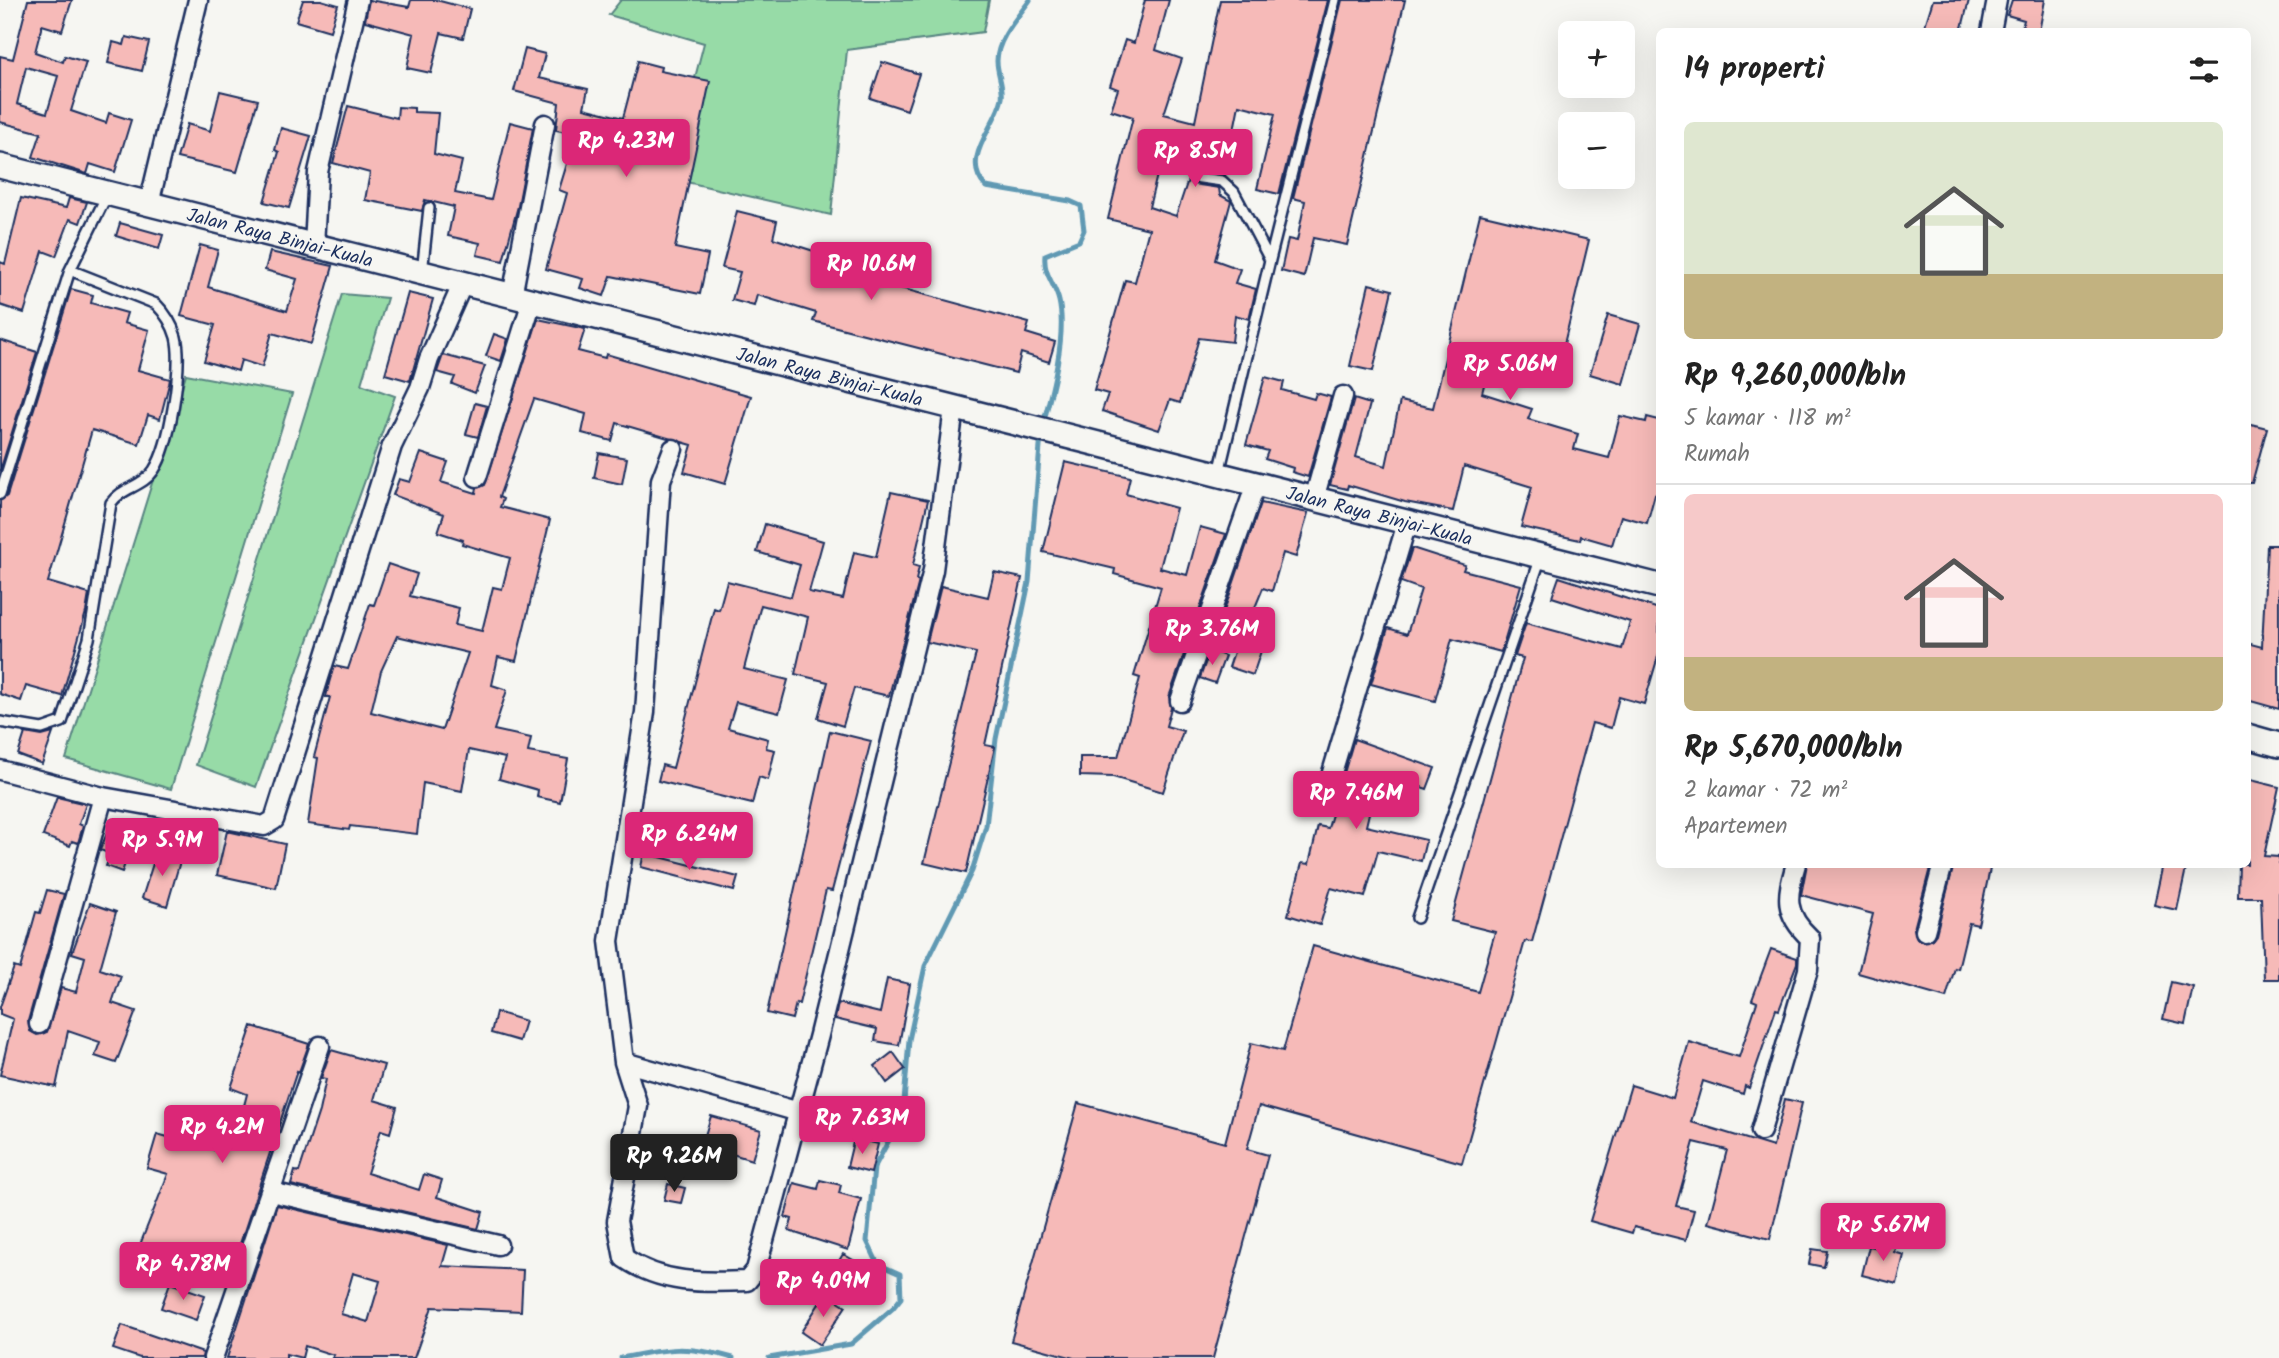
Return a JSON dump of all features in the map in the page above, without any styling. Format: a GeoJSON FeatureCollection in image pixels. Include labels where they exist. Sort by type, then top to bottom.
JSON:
{"type":"FeatureCollection","features":[{"type":"Feature","properties":{"kind":"main road","name":"Jalan Raya Binjai-Kuala"},"geometry":{"type":"LineString","coordinates":[[0,166],[1407,523],[1656,581]]}},
{"type":"Feature","properties":{"kind":"main road"},"geometry":{"type":"LineString","coordinates":[[2251,737],[2279,745]]}},
{"type":"Feature","properties":{"kind":"street"},"geometry":{"type":"LineString","coordinates":[[149,204],[198,0]]}},
{"type":"Feature","properties":{"kind":"street"},"geometry":{"type":"LineString","coordinates":[[314,246],[317,172],[358,0]]}},
{"type":"Feature","properties":{"kind":"street"},"geometry":{"type":"LineString","coordinates":[[1992,28],[1997,0]]}},
{"type":"Feature","properties":{"kind":"street"},"geometry":{"type":"LineString","coordinates":[[477,477],[522,298],[545,124]]}},
{"type":"Feature","properties":{"kind":"street"},"geometry":{"type":"LineString","coordinates":[[0,771],[103,797],[264,826],[274,820],[392,446],[420,388],[429,359],[463,283]]}},
{"type":"Feature","properties":{"kind":"street"},"geometry":{"type":"LineString","coordinates":[[1314,499],[1343,396]]}},
{"type":"Feature","properties":{"kind":"street"},"geometry":{"type":"LineString","coordinates":[[673,449],[661,480],[645,712],[609,941],[624,1062],[637,1098],[638,1116],[617,1221],[618,1238],[624,1258],[639,1268],[671,1280],[751,1280],[799,1112],[933,570],[954,408]]}},
{"type":"Feature","properties":{"kind":"street"},"geometry":{"type":"LineString","coordinates":[[1180,701],[1256,484]]}},
{"type":"Feature","properties":{"kind":"street"},"geometry":{"type":"LineString","coordinates":[[1328,786],[1407,523]]}},
{"type":"Feature","properties":{"kind":"street"},"geometry":{"type":"LineString","coordinates":[[39,1024],[103,797]]}},
{"type":"Feature","properties":{"kind":"street"},"geometry":{"type":"LineString","coordinates":[[1761,1131],[1808,970],[1810,938],[1794,922],[1788,892],[1795,868]]}},
{"type":"Feature","properties":{"kind":"street"},"geometry":{"type":"LineString","coordinates":[[1925,931],[1942,868]]}},
{"type":"Feature","properties":{"kind":"street"},"geometry":{"type":"LineString","coordinates":[[213,1358],[320,1046]]}},
{"type":"Feature","properties":{"kind":"street"},"geometry":{"type":"LineString","coordinates":[[624,1062],[799,1112]]}},
{"type":"Feature","properties":{"kind":"street"},"geometry":{"type":"LineString","coordinates":[[271,1192],[498,1245]]}},
{"type":"Feature","properties":{"kind":"lane"},"geometry":{"type":"LineString","coordinates":[[1218,475],[1335,0]]}},
{"type":"Feature","properties":{"kind":"lane"},"geometry":{"type":"LineString","coordinates":[[1194,177],[1222,181],[1234,192],[1270,260]]}},
{"type":"Feature","properties":{"kind":"lane"},"geometry":{"type":"LineString","coordinates":[[0,494],[70,270],[107,193]]}},
{"type":"Feature","properties":{"kind":"lane"},"geometry":{"type":"LineString","coordinates":[[422,273],[429,208]]}},
{"type":"Feature","properties":{"kind":"lane"},"geometry":{"type":"LineString","coordinates":[[0,722],[42,729],[62,722],[89,639],[111,503],[118,494],[143,482],[152,472],[160,459],[173,411],[177,340],[166,314],[156,304],[70,270]]}},
{"type":"Feature","properties":{"kind":"lane"},"geometry":{"type":"LineString","coordinates":[[1417,918],[1541,556]]}},
{"type":"Feature","properties":{"kind":"green space"},"geometry":{"type":"Polygon","coordinates":[[[621,0],[989,0],[983,32],[847,50],[831,215],[669,178],[704,43],[609,15],[621,0]]]}},
{"type":"Feature","properties":{"kind":"green space"},"geometry":{"type":"Polygon","coordinates":[[[342,294],[387,298],[361,384],[395,396],[256,787],[196,765],[342,294]]]}},
{"type":"Feature","properties":{"kind":"green space"},"geometry":{"type":"Polygon","coordinates":[[[186,374],[292,394],[171,789],[66,759],[186,374]]]}},
{"type":"Feature","properties":{"kind":"building"},"geometry":{"type":"Polygon","coordinates":[[[28,0],[72,0],[62,31],[42,25],[35,52],[63,62],[65,56],[86,62],[71,111],[106,123],[109,113],[131,120],[115,172],[90,164],[87,174],[33,157],[41,133],[0,122],[0,56],[13,59],[28,0]],[[26,67],[17,104],[47,113],[58,76],[26,67]]]}},
{"type":"Feature","properties":{"kind":"building"},"geometry":{"type":"Polygon","coordinates":[[[303,0],[321,0],[338,5],[330,31],[296,21],[303,0]]]}},
{"type":"Feature","properties":{"kind":"building"},"geometry":{"type":"Polygon","coordinates":[[[369,0],[409,7],[411,0],[436,0],[470,9],[463,38],[441,33],[431,73],[407,68],[414,34],[365,21],[369,0]]]}},
{"type":"Feature","properties":{"kind":"building"},"geometry":{"type":"Polygon","coordinates":[[[1145,0],[1169,0],[1156,50],[1182,59],[1164,114],[1195,122],[1220,0],[1328,0],[1279,194],[1257,189],[1275,114],[1239,105],[1225,175],[1190,171],[1192,166],[1161,159],[1149,207],[1176,216],[1188,180],[1193,184],[1219,188],[1220,195],[1231,201],[1215,260],[1240,269],[1235,283],[1256,289],[1249,319],[1235,315],[1232,342],[1199,338],[1180,403],[1170,400],[1159,430],[1102,411],[1108,394],[1094,390],[1125,280],[1135,282],[1149,229],[1108,219],[1133,117],[1111,110],[1118,89],[1110,86],[1125,40],[1134,43],[1145,0]]]}},
{"type":"Feature","properties":{"kind":"building"},"geometry":{"type":"Polygon","coordinates":[[[1342,0],[1405,0],[1347,245],[1313,238],[1304,277],[1281,271],[1288,239],[1297,241],[1305,201],[1293,198],[1342,0]]]}},
{"type":"Feature","properties":{"kind":"building"},"geometry":{"type":"Polygon","coordinates":[[[1933,0],[1969,0],[1962,28],[1924,28],[1933,0]]]}},
{"type":"Feature","properties":{"kind":"building"},"geometry":{"type":"Polygon","coordinates":[[[2012,0],[2045,0],[2040,28],[2022,28],[2024,20],[2007,15],[2012,0]]]}},
{"type":"Feature","properties":{"kind":"building"},"geometry":{"type":"Polygon","coordinates":[[[126,37],[149,42],[142,71],[108,63],[113,42],[124,45],[126,37]]]}},
{"type":"Feature","properties":{"kind":"building"},"geometry":{"type":"Polygon","coordinates":[[[525,49],[545,54],[539,78],[588,89],[584,108],[623,118],[638,61],[661,67],[660,71],[710,81],[675,248],[708,255],[700,294],[611,276],[604,296],[580,288],[583,279],[546,269],[567,193],[559,190],[576,134],[556,130],[559,103],[514,91],[525,49]]]}},
{"type":"Feature","properties":{"kind":"building"},"geometry":{"type":"Polygon","coordinates":[[[882,62],[919,74],[907,110],[870,98],[882,62]]]}},
{"type":"Feature","properties":{"kind":"building"},"geometry":{"type":"Polygon","coordinates":[[[220,91],[258,100],[237,172],[177,158],[187,124],[210,131],[220,91]]]}},
{"type":"Feature","properties":{"kind":"building"},"geometry":{"type":"Polygon","coordinates":[[[348,106],[397,118],[398,107],[414,108],[414,112],[438,113],[434,154],[462,161],[455,193],[491,200],[510,122],[533,128],[518,206],[503,261],[477,255],[480,243],[448,236],[454,207],[425,200],[422,211],[365,200],[370,173],[333,163],[348,106]]]}},
{"type":"Feature","properties":{"kind":"building"},"geometry":{"type":"Polygon","coordinates":[[[281,128],[311,136],[289,208],[264,202],[279,152],[275,150],[281,128]]]}},
{"type":"Feature","properties":{"kind":"building"},"geometry":{"type":"Polygon","coordinates":[[[21,198],[66,208],[69,198],[87,202],[80,223],[70,219],[56,256],[43,251],[24,313],[0,305],[0,262],[5,264],[21,198]]]}},
{"type":"Feature","properties":{"kind":"building"},"geometry":{"type":"Polygon","coordinates":[[[737,211],[777,221],[773,238],[820,253],[816,265],[1029,323],[1026,333],[1055,342],[1049,362],[1021,353],[1016,373],[813,321],[816,313],[757,295],[754,306],[732,300],[740,272],[722,268],[737,211]]]}},
{"type":"Feature","properties":{"kind":"building"},"geometry":{"type":"Polygon","coordinates":[[[1480,214],[1589,240],[1558,369],[1492,353],[1482,393],[1532,409],[1528,419],[1578,434],[1574,449],[1609,458],[1620,416],[1646,422],[1647,417],[1656,419],[1656,494],[1647,523],[1621,516],[1612,545],[1581,536],[1580,540],[1521,527],[1532,487],[1464,466],[1453,511],[1405,502],[1348,485],[1347,489],[1330,485],[1354,399],[1370,404],[1356,457],[1386,466],[1400,401],[1433,408],[1480,214]]]}},
{"type":"Feature","properties":{"kind":"building"},"geometry":{"type":"Polygon","coordinates":[[[120,223],[163,235],[159,249],[116,236],[120,223]]]}},
{"type":"Feature","properties":{"kind":"building"},"geometry":{"type":"Polygon","coordinates":[[[200,245],[218,250],[208,287],[287,311],[297,279],[265,270],[270,252],[333,266],[311,344],[272,333],[262,367],[241,360],[238,371],[204,361],[215,325],[181,316],[200,245]]]}},
{"type":"Feature","properties":{"kind":"building"},"geometry":{"type":"Polygon","coordinates":[[[1369,284],[1392,290],[1373,371],[1350,366],[1369,284]]]}},
{"type":"Feature","properties":{"kind":"building"},"geometry":{"type":"Polygon","coordinates":[[[71,289],[93,295],[91,303],[127,313],[124,323],[149,330],[138,370],[170,379],[160,419],[148,415],[139,444],[92,430],[48,582],[89,594],[86,612],[62,696],[26,686],[21,701],[0,694],[0,501],[7,496],[71,289]]]}},
{"type":"Feature","properties":{"kind":"building"},"geometry":{"type":"Polygon","coordinates":[[[408,293],[433,299],[410,381],[385,374],[408,293]]]}},
{"type":"Feature","properties":{"kind":"building"},"geometry":{"type":"Polygon","coordinates":[[[1608,315],[1640,324],[1623,384],[1590,374],[1608,315]]]}},
{"type":"Feature","properties":{"kind":"building"},"geometry":{"type":"Polygon","coordinates":[[[538,319],[585,329],[578,351],[605,358],[606,354],[751,396],[725,484],[684,472],[692,445],[617,423],[612,441],[582,433],[586,414],[534,399],[499,497],[503,499],[500,507],[550,520],[516,661],[498,657],[492,685],[507,690],[494,730],[531,738],[528,752],[568,759],[560,802],[537,797],[538,790],[499,779],[505,758],[469,750],[462,791],[423,783],[417,834],[350,826],[349,830],[308,824],[318,758],[314,757],[330,697],[326,697],[334,666],[348,669],[370,604],[374,605],[388,564],[417,574],[410,596],[459,608],[455,625],[482,631],[493,587],[502,589],[510,558],[462,544],[463,540],[438,532],[444,514],[393,495],[399,479],[410,482],[421,453],[448,462],[441,482],[476,493],[477,488],[485,485],[538,319]],[[397,636],[381,671],[371,712],[442,730],[468,653],[397,636]]]}},
{"type":"Feature","properties":{"kind":"building"},"geometry":{"type":"Polygon","coordinates":[[[494,334],[508,339],[501,361],[486,356],[494,334]]]}},
{"type":"Feature","properties":{"kind":"building"},"geometry":{"type":"Polygon","coordinates":[[[0,340],[37,352],[0,471],[0,340]]]}},
{"type":"Feature","properties":{"kind":"building"},"geometry":{"type":"Polygon","coordinates":[[[443,355],[485,366],[475,393],[452,384],[455,377],[437,372],[443,355]]]}},
{"type":"Feature","properties":{"kind":"building"},"geometry":{"type":"Polygon","coordinates":[[[1265,377],[1284,382],[1282,390],[1314,399],[1316,393],[1331,397],[1308,477],[1292,472],[1293,468],[1265,459],[1268,451],[1246,445],[1265,377]]]}},
{"type":"Feature","properties":{"kind":"building"},"geometry":{"type":"Polygon","coordinates":[[[475,403],[487,406],[478,437],[466,434],[475,403]]]}},
{"type":"Feature","properties":{"kind":"building"},"geometry":{"type":"Polygon","coordinates":[[[2251,424],[2267,428],[2251,483],[2251,424]]]}},
{"type":"Feature","properties":{"kind":"building"},"geometry":{"type":"Polygon","coordinates":[[[599,453],[627,458],[622,484],[594,478],[599,453]]]}},
{"type":"Feature","properties":{"kind":"building"},"geometry":{"type":"Polygon","coordinates":[[[1065,462],[1130,477],[1126,494],[1176,508],[1160,568],[1187,575],[1200,527],[1226,534],[1169,697],[1171,708],[1166,726],[1183,731],[1163,792],[1113,777],[1080,776],[1080,757],[1118,757],[1140,678],[1134,676],[1161,587],[1114,574],[1115,569],[1043,552],[1065,462]]]}},
{"type":"Feature","properties":{"kind":"building"},"geometry":{"type":"Polygon","coordinates":[[[891,492],[928,500],[913,565],[919,567],[916,580],[919,581],[889,696],[854,688],[843,726],[818,718],[828,682],[795,674],[808,617],[761,605],[744,669],[788,680],[779,713],[736,702],[728,728],[768,739],[766,748],[775,750],[768,780],[759,777],[752,804],[658,781],[662,765],[673,768],[714,608],[719,610],[727,581],[791,597],[800,565],[757,552],[765,524],[823,541],[809,592],[843,599],[854,552],[876,557],[891,492]]]}},
{"type":"Feature","properties":{"kind":"building"},"geometry":{"type":"Polygon","coordinates":[[[1261,503],[1308,513],[1296,557],[1283,553],[1272,591],[1263,588],[1247,627],[1222,617],[1261,503]]]}},
{"type":"Feature","properties":{"kind":"building"},"geometry":{"type":"Polygon","coordinates":[[[2267,545],[2279,545],[2279,709],[2251,701],[2251,644],[2262,647],[2267,545]]]}},
{"type":"Feature","properties":{"kind":"building"},"geometry":{"type":"Polygon","coordinates":[[[1412,548],[1465,565],[1463,570],[1521,585],[1501,652],[1452,639],[1435,701],[1371,684],[1388,628],[1407,634],[1421,589],[1401,582],[1412,548]]]}},
{"type":"Feature","properties":{"kind":"building"},"geometry":{"type":"Polygon","coordinates":[[[994,572],[1022,578],[985,745],[995,747],[966,873],[924,863],[976,653],[927,642],[941,586],[988,597],[994,572]]]}},
{"type":"Feature","properties":{"kind":"building"},"geometry":{"type":"Polygon","coordinates":[[[1559,577],[1656,608],[1656,663],[1644,704],[1619,697],[1611,728],[1592,723],[1532,942],[1525,941],[1462,1163],[1259,1106],[1247,1149],[1268,1155],[1213,1358],[1074,1358],[1011,1341],[1078,1103],[1225,1143],[1251,1043],[1283,1051],[1313,946],[1478,992],[1495,932],[1451,921],[1523,658],[1515,656],[1526,623],[1622,649],[1630,622],[1552,597],[1559,577]]]}},
{"type":"Feature","properties":{"kind":"building"},"geometry":{"type":"Polygon","coordinates":[[[1240,634],[1264,642],[1253,675],[1229,667],[1240,634]]]}},
{"type":"Feature","properties":{"kind":"building"},"geometry":{"type":"Polygon","coordinates":[[[1210,650],[1225,656],[1215,683],[1200,678],[1210,650]]]}},
{"type":"Feature","properties":{"kind":"building"},"geometry":{"type":"Polygon","coordinates":[[[830,731],[871,741],[832,891],[826,890],[799,1004],[796,1003],[792,1019],[767,1013],[830,731]]]}},
{"type":"Feature","properties":{"kind":"building"},"geometry":{"type":"Polygon","coordinates":[[[25,733],[42,736],[53,733],[42,764],[18,755],[25,733]]]}},
{"type":"Feature","properties":{"kind":"building"},"geometry":{"type":"Polygon","coordinates":[[[1354,739],[1435,768],[1427,789],[1394,778],[1389,796],[1374,792],[1366,826],[1426,840],[1421,861],[1378,851],[1365,897],[1331,888],[1320,925],[1288,915],[1302,863],[1309,864],[1318,826],[1328,828],[1354,739]]]}},
{"type":"Feature","properties":{"kind":"building"},"geometry":{"type":"Polygon","coordinates":[[[2251,780],[2279,787],[2264,856],[2279,857],[2279,979],[2264,979],[2261,897],[2238,897],[2239,868],[2251,868],[2251,780]]]}},
{"type":"Feature","properties":{"kind":"building"},"geometry":{"type":"Polygon","coordinates":[[[57,797],[86,804],[79,824],[83,826],[78,843],[72,841],[70,846],[43,836],[57,797]]]}},
{"type":"Feature","properties":{"kind":"building"},"geometry":{"type":"Polygon","coordinates":[[[126,820],[139,824],[122,872],[106,866],[111,854],[100,850],[112,822],[123,826],[126,820]]]}},
{"type":"Feature","properties":{"kind":"building"},"geometry":{"type":"Polygon","coordinates":[[[227,831],[285,844],[276,888],[217,875],[227,831]]]}},
{"type":"Feature","properties":{"kind":"building"},"geometry":{"type":"Polygon","coordinates":[[[157,851],[181,858],[167,906],[142,898],[157,851]]]}},
{"type":"Feature","properties":{"kind":"building"},"geometry":{"type":"Polygon","coordinates":[[[644,853],[738,877],[734,891],[641,867],[644,853]]]}},
{"type":"Feature","properties":{"kind":"building"},"geometry":{"type":"Polygon","coordinates":[[[1806,868],[1930,868],[1914,929],[1917,938],[1923,942],[1932,939],[1936,934],[1953,868],[1990,868],[1978,925],[1969,923],[1958,969],[1955,968],[1946,998],[1858,973],[1873,914],[1801,895],[1806,868]]]}},
{"type":"Feature","properties":{"kind":"building"},"geometry":{"type":"Polygon","coordinates":[[[2162,868],[2186,868],[2177,910],[2154,905],[2162,868]]]}},
{"type":"Feature","properties":{"kind":"building"},"geometry":{"type":"Polygon","coordinates":[[[47,890],[64,894],[28,1021],[30,1031],[37,1035],[47,1032],[61,988],[76,992],[85,957],[72,953],[90,903],[116,912],[100,969],[121,976],[112,1003],[136,1011],[116,1063],[95,1056],[100,1042],[68,1031],[56,1087],[0,1075],[13,1019],[0,1014],[0,1007],[14,967],[20,969],[36,912],[40,913],[47,890]]]}},
{"type":"Feature","properties":{"kind":"building"},"geometry":{"type":"Polygon","coordinates":[[[1771,949],[1797,958],[1797,963],[1779,1010],[1776,1009],[1749,1088],[1745,1086],[1743,1094],[1703,1081],[1691,1122],[1773,1147],[1785,1099],[1802,1103],[1770,1239],[1708,1223],[1727,1150],[1694,1142],[1676,1206],[1694,1210],[1686,1240],[1634,1227],[1632,1233],[1590,1221],[1631,1085],[1673,1098],[1689,1042],[1739,1057],[1757,1002],[1752,1000],[1771,949]]]}},
{"type":"Feature","properties":{"kind":"building"},"geometry":{"type":"Polygon","coordinates":[[[887,979],[910,984],[899,1045],[875,1041],[877,1029],[835,1019],[838,1003],[880,1013],[887,979]]]}},
{"type":"Feature","properties":{"kind":"building"},"geometry":{"type":"Polygon","coordinates":[[[2171,982],[2193,987],[2185,1024],[2163,1019],[2171,982]]]}},
{"type":"Feature","properties":{"kind":"building"},"geometry":{"type":"Polygon","coordinates":[[[496,1012],[525,1021],[519,1041],[491,1033],[496,1012]]]}},
{"type":"Feature","properties":{"kind":"building"},"geometry":{"type":"Polygon","coordinates":[[[252,1026],[309,1044],[299,1072],[297,1071],[230,1274],[173,1254],[166,1272],[134,1260],[168,1174],[147,1168],[157,1134],[215,1150],[222,1121],[239,1125],[247,1094],[231,1088],[252,1026]]]}},
{"type":"Feature","properties":{"kind":"building"},"geometry":{"type":"Polygon","coordinates":[[[331,1050],[384,1065],[374,1100],[397,1107],[390,1133],[381,1130],[367,1173],[419,1190],[424,1174],[442,1180],[437,1197],[483,1212],[478,1229],[291,1185],[295,1171],[299,1172],[319,1111],[326,1079],[321,1078],[331,1050]]]}},
{"type":"Feature","properties":{"kind":"building"},"geometry":{"type":"Polygon","coordinates":[[[893,1052],[905,1069],[887,1083],[875,1066],[893,1052]]]}},
{"type":"Feature","properties":{"kind":"building"},"geometry":{"type":"Polygon","coordinates":[[[711,1116],[761,1130],[752,1160],[702,1145],[711,1116]]]}},
{"type":"Feature","properties":{"kind":"building"},"geometry":{"type":"Polygon","coordinates":[[[854,1138],[878,1144],[871,1173],[847,1167],[854,1138]]]}},
{"type":"Feature","properties":{"kind":"building"},"geometry":{"type":"Polygon","coordinates":[[[820,1180],[841,1185],[839,1193],[861,1199],[848,1250],[789,1231],[792,1219],[785,1217],[794,1183],[818,1189],[820,1180]]]}},
{"type":"Feature","properties":{"kind":"building"},"geometry":{"type":"Polygon","coordinates":[[[668,1184],[685,1188],[681,1203],[664,1200],[668,1184]]]}},
{"type":"Feature","properties":{"kind":"building"},"geometry":{"type":"Polygon","coordinates":[[[277,1205],[448,1245],[442,1266],[523,1270],[521,1311],[432,1307],[414,1358],[332,1358],[334,1355],[305,1346],[302,1358],[286,1354],[286,1358],[227,1358],[277,1205]],[[353,1273],[341,1314],[368,1322],[380,1281],[353,1273]]]}},
{"type":"Feature","properties":{"kind":"building"},"geometry":{"type":"Polygon","coordinates":[[[1881,1242],[1896,1245],[1894,1252],[1904,1255],[1897,1284],[1862,1275],[1869,1246],[1880,1248],[1881,1242]]]}},
{"type":"Feature","properties":{"kind":"building"},"geometry":{"type":"Polygon","coordinates":[[[1812,1249],[1827,1251],[1824,1267],[1809,1264],[1812,1249]]]}},
{"type":"Feature","properties":{"kind":"building"},"geometry":{"type":"Polygon","coordinates":[[[843,1254],[855,1261],[845,1279],[833,1271],[843,1254]]]}},
{"type":"Feature","properties":{"kind":"building"},"geometry":{"type":"Polygon","coordinates":[[[170,1283],[205,1295],[196,1320],[161,1308],[170,1283]]]}},
{"type":"Feature","properties":{"kind":"building"},"geometry":{"type":"Polygon","coordinates":[[[826,1293],[846,1306],[820,1345],[801,1332],[826,1293]]]}},
{"type":"Feature","properties":{"kind":"building"},"geometry":{"type":"Polygon","coordinates":[[[122,1325],[203,1353],[202,1358],[140,1358],[113,1349],[122,1325]]]}},
{"type":"Feature","properties":{"kind":"waterway"},"geometry":{"type":"LineString","coordinates":[[1030,0],[1000,45],[997,61],[1002,98],[982,143],[976,165],[986,187],[1070,201],[1081,206],[1084,230],[1079,241],[1045,255],[1047,274],[1059,301],[1061,330],[1057,363],[1043,424]]}},
{"type":"Feature","properties":{"kind":"waterway"},"geometry":{"type":"LineString","coordinates":[[769,1358],[851,1344],[901,1298],[900,1274],[878,1264],[867,1241],[874,1168],[903,1114],[909,1040],[925,966],[972,871],[986,826],[996,739],[1029,582],[1041,434]]}},
{"type":"Feature","properties":{"kind":"waterway"},"geometry":{"type":"LineString","coordinates":[[621,1358],[677,1349],[733,1358]]}}]}
